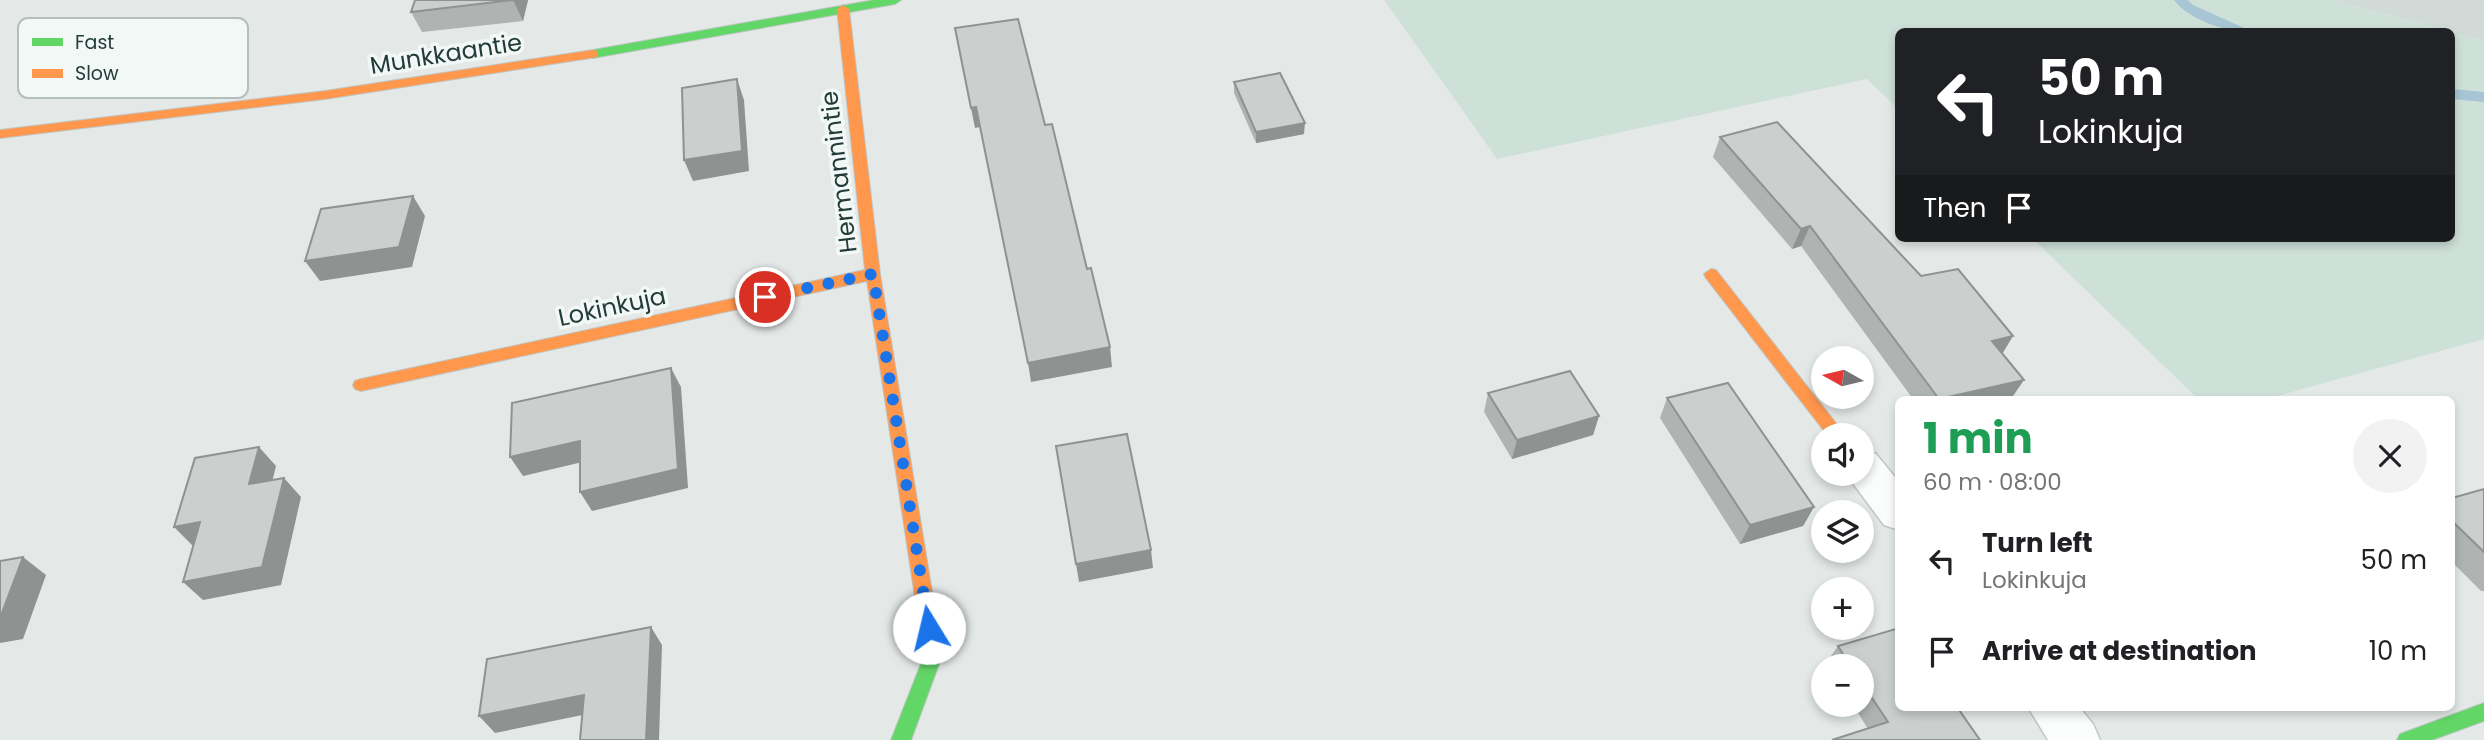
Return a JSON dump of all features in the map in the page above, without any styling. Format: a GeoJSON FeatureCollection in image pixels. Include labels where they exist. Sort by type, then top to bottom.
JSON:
{"type":"FeatureCollection","features":[{"type":"Feature","properties":{"kind":"street","name":"Munkkaantie"},"geometry":{"type":"LineString","coordinates":[[0,134],[325,95],[517,66],[895,0]]}},
{"type":"Feature","properties":{"kind":"street","name":"Hermannintie"},"geometry":{"type":"LineString","coordinates":[[843,9],[873,274],[933,656],[901,740]]}},
{"type":"Feature","properties":{"kind":"street","name":"Lokinkuja"},"geometry":{"type":"LineString","coordinates":[[361,385],[873,274]]}},
{"type":"Feature","properties":{"kind":"street"},"geometry":{"type":"LineString","coordinates":[[1711,274],[1828,423]]}},
{"type":"Feature","properties":{"kind":"street"},"geometry":{"type":"LineString","coordinates":[[1874,481],[1895,508]]}},
{"type":"Feature","properties":{"kind":"street"},"geometry":{"type":"LineString","coordinates":[[2053,711],[2076,740]]}},
{"type":"Feature","properties":{"kind":"street"},"geometry":{"type":"LineString","coordinates":[[2407,740],[2484,712]]}},
{"type":"Feature","properties":{"kind":"shaded area"},"geometry":{"type":"Polygon","coordinates":[[[2333,0],[2484,0],[2484,41],[2455,33],[2455,28],[2437,28],[2333,0]]]}},
{"type":"Feature","properties":{"kind":"green space"},"geometry":{"type":"Polygon","coordinates":[[[1384,0],[2333,0],[2437,28],[1895,28],[1895,106],[1867,79],[1497,159],[1384,0]]]}},
{"type":"Feature","properties":{"kind":"green space"},"geometry":{"type":"Polygon","coordinates":[[[2455,33],[2484,41],[2484,339],[2277,396],[2195,396],[2036,242],[2455,242],[2455,33]]]}},
{"type":"Feature","properties":{"kind":"building"},"geometry":{"type":"Polygon","coordinates":[[[415,0],[513,0],[411,12],[415,0]]]}},
{"type":"Feature","properties":{"kind":"building"},"geometry":{"type":"Polygon","coordinates":[[[1018,19],[1045,125],[1052,124],[1087,269],[1091,268],[1110,347],[1028,363],[976,107],[971,108],[955,28],[1018,19]]]}},
{"type":"Feature","properties":{"kind":"building"},"geometry":{"type":"Polygon","coordinates":[[[1280,73],[1305,123],[1256,132],[1234,82],[1280,73]]]}},
{"type":"Feature","properties":{"kind":"building"},"geometry":{"type":"Polygon","coordinates":[[[737,79],[742,151],[684,160],[682,88],[737,79]]]}},
{"type":"Feature","properties":{"kind":"building"},"geometry":{"type":"Polygon","coordinates":[[[1777,122],[1921,276],[1958,269],[2013,336],[1992,341],[2024,380],[1952,396],[1937,396],[1810,226],[1801,229],[1720,137],[1777,122]]]}},
{"type":"Feature","properties":{"kind":"building"},"geometry":{"type":"Polygon","coordinates":[[[413,196],[399,247],[305,261],[321,209],[413,196]]]}},
{"type":"Feature","properties":{"kind":"building"},"geometry":{"type":"Polygon","coordinates":[[[671,368],[678,469],[580,492],[580,441],[510,457],[512,403],[671,368]]]}},
{"type":"Feature","properties":{"kind":"building"},"geometry":{"type":"Polygon","coordinates":[[[1570,371],[1599,416],[1517,440],[1488,393],[1570,371]]]}},
{"type":"Feature","properties":{"kind":"building"},"geometry":{"type":"Polygon","coordinates":[[[1728,383],[1811,503],[1811,508],[1750,525],[1667,398],[1728,383]]]}},
{"type":"Feature","properties":{"kind":"building"},"geometry":{"type":"Polygon","coordinates":[[[1127,434],[1151,550],[1076,564],[1056,446],[1127,434]]]}},
{"type":"Feature","properties":{"kind":"building"},"geometry":{"type":"Polygon","coordinates":[[[259,447],[249,484],[284,478],[262,567],[183,582],[200,522],[174,527],[195,458],[259,447]]]}},
{"type":"Feature","properties":{"kind":"building"},"geometry":{"type":"Polygon","coordinates":[[[2484,489],[2484,552],[2455,524],[2455,497],[2484,489]]]}},
{"type":"Feature","properties":{"kind":"building"},"geometry":{"type":"Polygon","coordinates":[[[23,557],[0,618],[0,561],[23,557]]]}},
{"type":"Feature","properties":{"kind":"building"},"geometry":{"type":"Polygon","coordinates":[[[651,627],[646,740],[580,740],[584,695],[479,716],[487,659],[651,627]]]}},
{"type":"Feature","properties":{"kind":"building"},"geometry":{"type":"Polygon","coordinates":[[[1895,629],[1895,711],[1960,711],[1980,740],[1832,740],[1888,722],[1874,701],[1874,654],[1843,654],[1838,646],[1858,640],[1874,640],[1874,635],[1895,629]]]}},
{"type":"Feature","properties":{"kind":"waterway"},"geometry":{"type":"LineString","coordinates":[[2181,0],[2188,8],[2236,28]]}},
{"type":"Feature","properties":{"kind":"waterway"},"geometry":{"type":"LineString","coordinates":[[2455,94],[2484,97]]}},
{"type":"Feature","properties":{"kind":"traffic: fast"},"geometry":{"type":"LineString","coordinates":[[593,54],[895,0]]}},
{"type":"Feature","properties":{"kind":"traffic: fast"},"geometry":{"type":"LineString","coordinates":[[901,740],[933,656],[926,610]]}},
{"type":"Feature","properties":{"kind":"traffic: fast"},"geometry":{"type":"LineString","coordinates":[[2407,740],[2484,712]]}},
{"type":"Feature","properties":{"kind":"traffic: slow"},"geometry":{"type":"LineString","coordinates":[[843,9],[873,274],[926,610]]}},
{"type":"Feature","properties":{"kind":"traffic: slow"},"geometry":{"type":"LineString","coordinates":[[0,134],[325,95],[593,54]]}},
{"type":"Feature","properties":{"kind":"traffic: slow"},"geometry":{"type":"LineString","coordinates":[[361,385],[873,274]]}},
{"type":"Feature","properties":{"kind":"traffic: slow"},"geometry":{"type":"LineString","coordinates":[[1711,274],[1828,423]]}},
{"type":"Feature","properties":{"kind":"route"},"geometry":{"type":"LineString","coordinates":[[765,297],[873,274],[929,628]]}}]}
